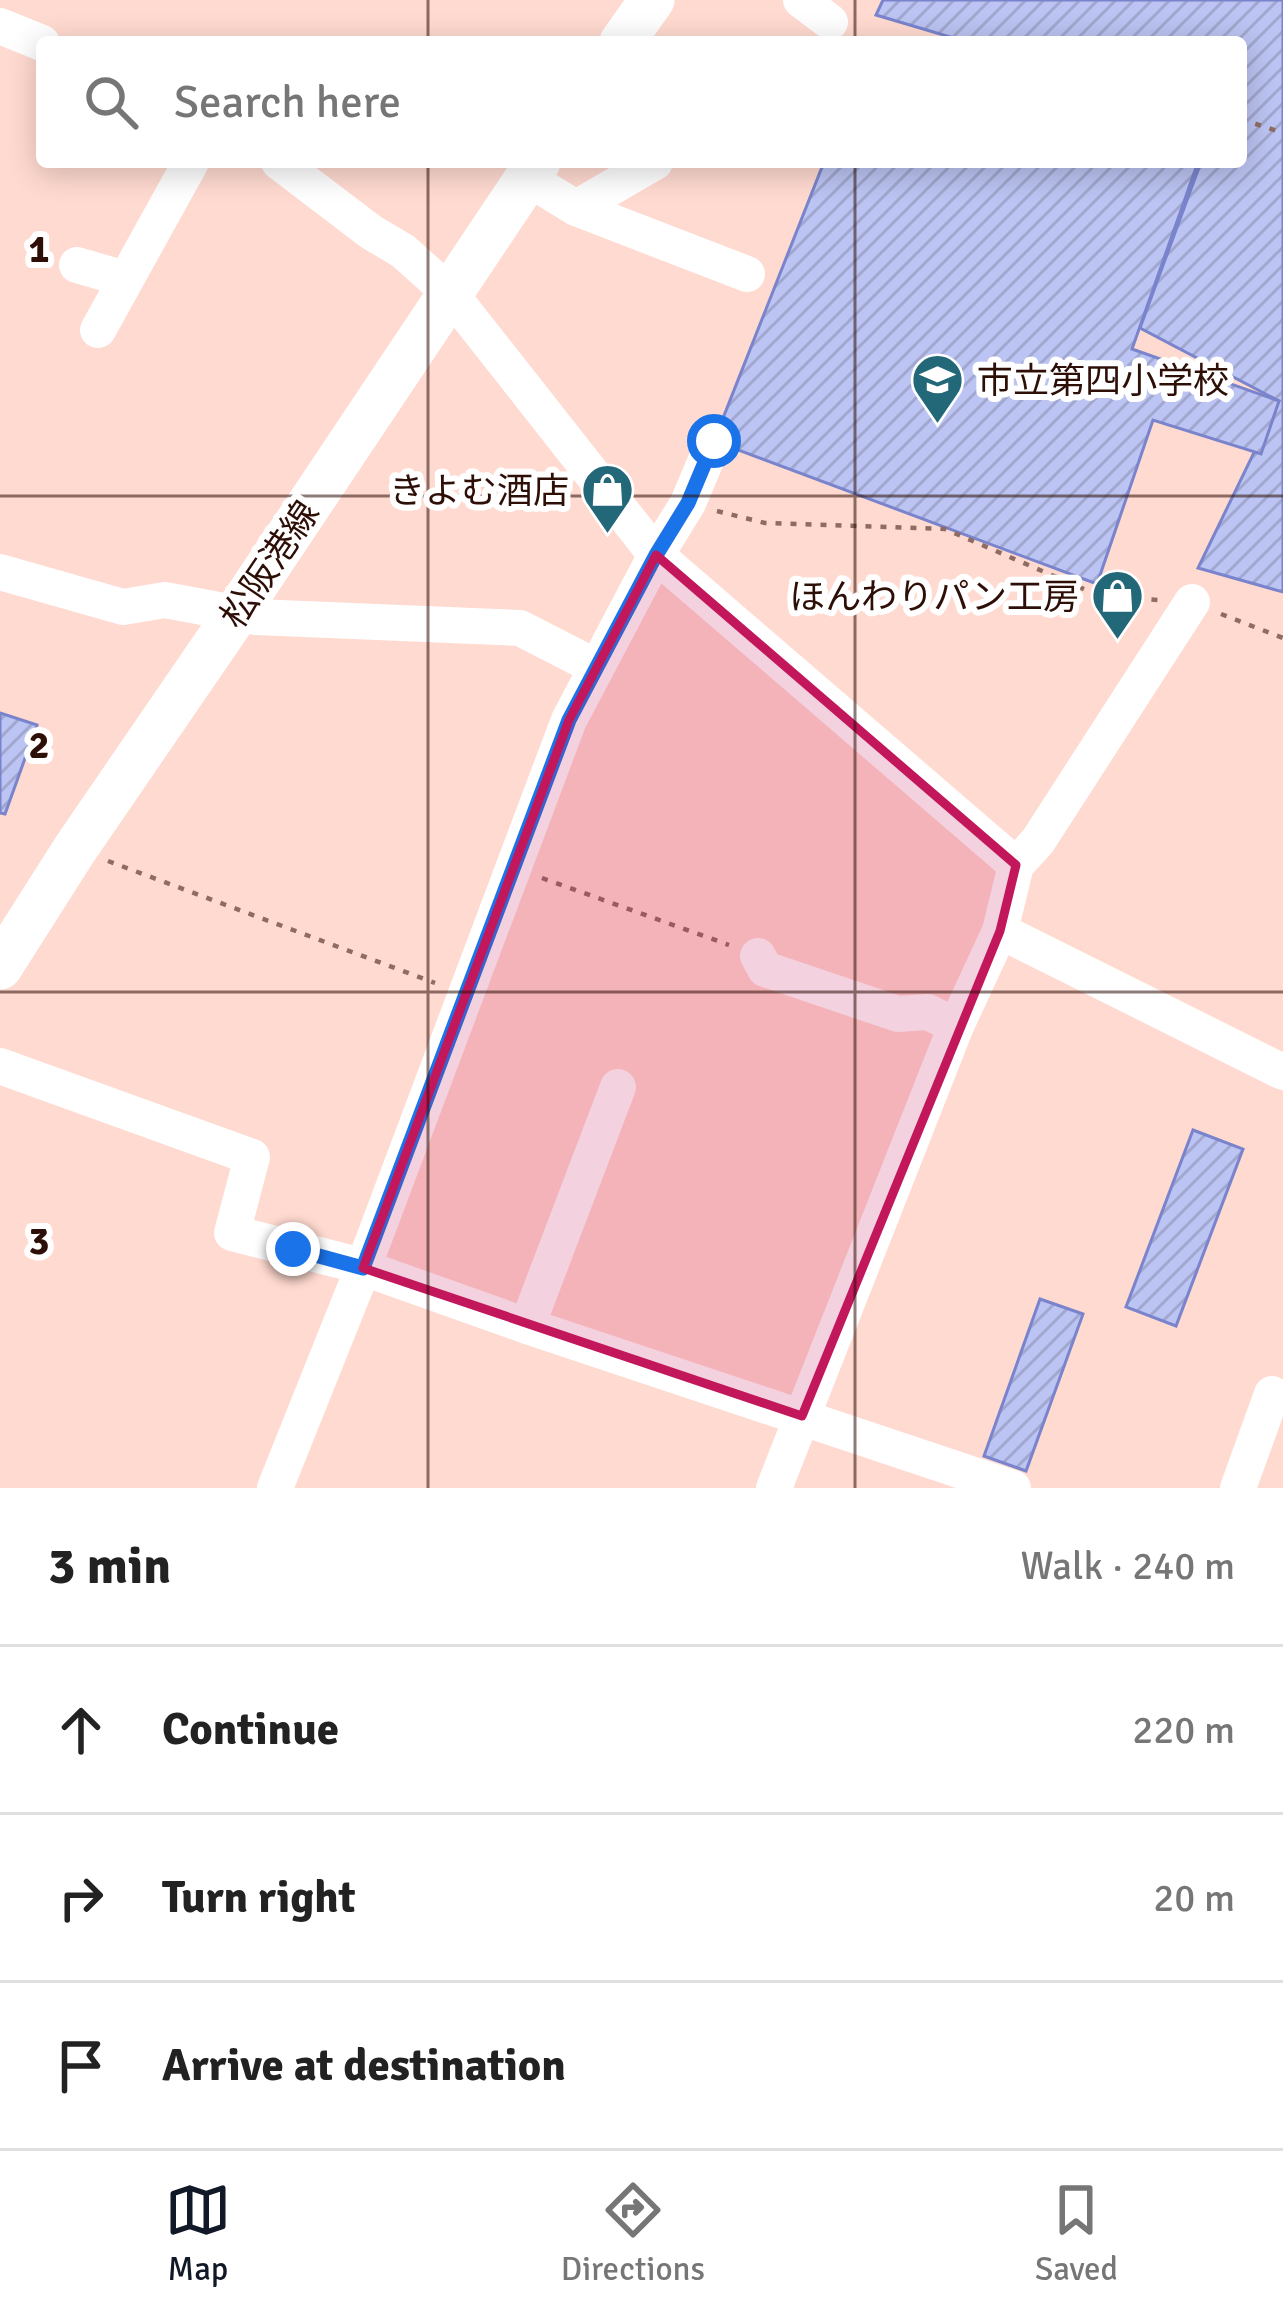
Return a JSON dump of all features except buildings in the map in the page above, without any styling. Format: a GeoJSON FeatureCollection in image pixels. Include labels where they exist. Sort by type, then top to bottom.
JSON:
{"type":"FeatureCollection","features":[{"type":"Feature","properties":{"kind":"main road"},"geometry":{"type":"LineString","coordinates":[[626,36],[652,0]]}},
{"type":"Feature","properties":{"kind":"main road","name":"松阪港線"},"geometry":{"type":"LineString","coordinates":[[0,967],[533,170]]}},
{"type":"Feature","properties":{"kind":"street"},"geometry":{"type":"LineString","coordinates":[[0,26],[36,41]]}},
{"type":"Feature","properties":{"kind":"street"},"geometry":{"type":"LineString","coordinates":[[98,330],[187,168]]}},
{"type":"Feature","properties":{"kind":"street"},"geometry":{"type":"LineString","coordinates":[[287,168],[371,232],[403,250],[449,292],[656,555],[1016,866]]}},
{"type":"Feature","properties":{"kind":"street"},"geometry":{"type":"LineString","coordinates":[[575,208],[645,168]]}},
{"type":"Feature","properties":{"kind":"street"},"geometry":{"type":"LineString","coordinates":[[533,170],[575,208],[747,274]]}},
{"type":"Feature","properties":{"kind":"street"},"geometry":{"type":"LineString","coordinates":[[77,265],[125,279]]}},
{"type":"Feature","properties":{"kind":"street"},"geometry":{"type":"LineString","coordinates":[[274,1488],[363,1268],[569,720],[688,503],[714,441]]}},
{"type":"Feature","properties":{"kind":"street"},"geometry":{"type":"LineString","coordinates":[[0,572],[123,607],[166,600],[236,614],[520,628],[596,668]]}},
{"type":"Feature","properties":{"kind":"street"},"geometry":{"type":"LineString","coordinates":[[774,1488],[956,1026],[1000,931],[1016,866],[1038,841],[1192,602]]}},
{"type":"Feature","properties":{"kind":"street"},"geometry":{"type":"LineString","coordinates":[[1000,931],[1283,1072]]}},
{"type":"Feature","properties":{"kind":"street"},"geometry":{"type":"LineString","coordinates":[[758,956],[765,969],[898,1014],[928,1012],[956,1026]]}},
{"type":"Feature","properties":{"kind":"street"},"geometry":{"type":"LineString","coordinates":[[0,1066],[251,1156],[232,1233],[350,1262],[1013,1488]]}},
{"type":"Feature","properties":{"kind":"street"},"geometry":{"type":"LineString","coordinates":[[527,1326],[618,1087]]}},
{"type":"Feature","properties":{"kind":"street"},"geometry":{"type":"LineString","coordinates":[[1238,1488],[1272,1394]]}},
{"type":"Feature","properties":{"kind":"path"},"geometry":{"type":"LineString","coordinates":[[1247,121],[1283,133]]}},
{"type":"Feature","properties":{"kind":"path"},"geometry":{"type":"LineString","coordinates":[[688,503],[765,523],[945,530],[1100,596],[1192,602],[1283,638]]}},
{"type":"Feature","properties":{"kind":"path"},"geometry":{"type":"LineString","coordinates":[[75,849],[466,994]]}},
{"type":"Feature","properties":{"kind":"path"},"geometry":{"type":"LineString","coordinates":[[525,872],[758,956]]}},
{"type":"Feature","properties":{"kind":"highlighted area"},"geometry":{"type":"Polygon","coordinates":[[[656,555],[1016,865],[1000,931],[802,1416],[363,1268],[569,720],[656,555]]]}},
{"type":"Feature","properties":{"kind":"place","name":"市立第四小学校"},"geometry":{"type":"Point","coordinates":[938,426]}},
{"type":"Feature","properties":{"kind":"place","name":"きよむ酒店"},"geometry":{"type":"Point","coordinates":[608,536]}},
{"type":"Feature","properties":{"kind":"place","name":"ほんわりパン工房"},"geometry":{"type":"Point","coordinates":[1118,642]}},
{"type":"Feature","properties":{"kind":"route"},"geometry":{"type":"LineString","coordinates":[[293,1249],[363,1268],[569,720],[688,503],[714,441]]}}]}
